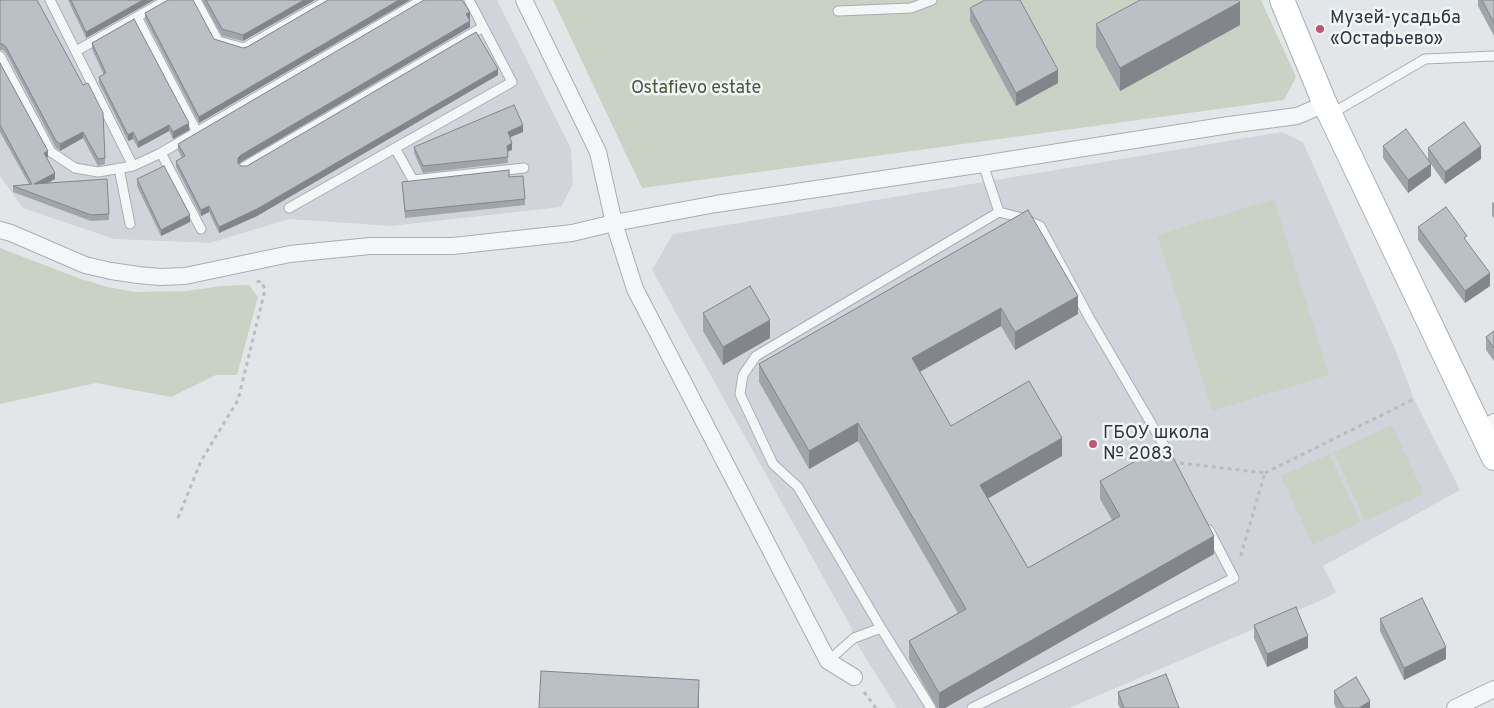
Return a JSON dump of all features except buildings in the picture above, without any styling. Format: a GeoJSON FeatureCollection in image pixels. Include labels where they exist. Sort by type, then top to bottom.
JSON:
{"type":"FeatureCollection","features":[{"type":"Feature","properties":{"kind":"street"},"geometry":{"type":"LineString","coordinates":[[524,0],[598,152],[614,222],[635,289],[828,661],[854,677]]}},
{"type":"Feature","properties":{"kind":"street"},"geometry":{"type":"LineString","coordinates":[[1282,0],[1328,109],[1488,426],[1494,458]]}},
{"type":"Feature","properties":{"kind":"street"},"geometry":{"type":"LineString","coordinates":[[0,230],[85,265],[138,276],[185,276],[290,254],[370,246],[453,246],[572,233],[614,222],[716,204],[1297,116],[1328,109]]}},
{"type":"Feature","properties":{"kind":"street"},"geometry":{"type":"LineString","coordinates":[[1455,708],[1494,689]]}},
{"type":"Feature","properties":{"kind":"lane"},"geometry":{"type":"LineString","coordinates":[[50,0],[133,166]]}},
{"type":"Feature","properties":{"kind":"lane"},"geometry":{"type":"LineString","coordinates":[[76,52],[167,0]]}},
{"type":"Feature","properties":{"kind":"lane"},"geometry":{"type":"LineString","coordinates":[[196,0],[218,41],[244,48],[328,0]]}},
{"type":"Feature","properties":{"kind":"lane"},"geometry":{"type":"LineString","coordinates":[[0,56],[50,152],[75,168],[98,172],[133,166],[161,153],[422,0]]}},
{"type":"Feature","properties":{"kind":"lane"},"geometry":{"type":"LineString","coordinates":[[289,208],[512,82],[469,0]]}},
{"type":"Feature","properties":{"kind":"lane"},"geometry":{"type":"LineString","coordinates":[[838,11],[911,8],[932,0]]}},
{"type":"Feature","properties":{"kind":"lane"},"geometry":{"type":"LineString","coordinates":[[137,17],[197,132]]}},
{"type":"Feature","properties":{"kind":"lane"},"geometry":{"type":"LineString","coordinates":[[244,167],[483,27]]}},
{"type":"Feature","properties":{"kind":"lane"},"geometry":{"type":"LineString","coordinates":[[1328,109],[1425,59],[1494,56]]}},
{"type":"Feature","properties":{"kind":"lane"},"geometry":{"type":"LineString","coordinates":[[395,148],[413,180],[524,168]]}},
{"type":"Feature","properties":{"kind":"lane"},"geometry":{"type":"LineString","coordinates":[[161,153],[201,229]]}},
{"type":"Feature","properties":{"kind":"lane"},"geometry":{"type":"LineString","coordinates":[[984,164],[999,212]]}},
{"type":"Feature","properties":{"kind":"lane"},"geometry":{"type":"LineString","coordinates":[[119,168],[130,224]]}},
{"type":"Feature","properties":{"kind":"lane"},"geometry":{"type":"LineString","coordinates":[[931,708],[881,628],[798,487],[773,464],[740,394],[743,375],[756,356],[999,212],[1022,218],[1040,226],[1090,319],[1173,462]]}},
{"type":"Feature","properties":{"kind":"lane"},"geometry":{"type":"LineString","coordinates":[[972,708],[1234,578],[1204,520]]}},
{"type":"Feature","properties":{"kind":"lane"},"geometry":{"type":"LineString","coordinates":[[828,661],[854,638],[881,628]]}},
{"type":"Feature","properties":{"kind":"path"},"geometry":{"type":"LineString","coordinates":[[178,518],[201,461],[238,400],[265,290],[262,282],[249,280]]}},
{"type":"Feature","properties":{"kind":"path"},"geometry":{"type":"LineString","coordinates":[[1173,462],[1265,474],[1414,399]]}},
{"type":"Feature","properties":{"kind":"path"},"geometry":{"type":"LineString","coordinates":[[1234,578],[1265,474]]}},
{"type":"Feature","properties":{"kind":"shaded area"},"geometry":{"type":"Polygon","coordinates":[[[0,0],[497,0],[571,149],[573,184],[561,207],[391,226],[289,219],[210,243],[114,239],[23,208],[0,176],[0,0]]]}},
{"type":"Feature","properties":{"kind":"shaded area","name":"ГБОУ школа № 2083"},"geometry":{"type":"Polygon","coordinates":[[[1282,132],[1303,142],[1395,349],[1414,399],[1460,490],[1323,566],[1336,592],[1324,599],[1069,708],[897,708],[854,639],[851,627],[652,270],[673,234],[1282,132]]]}},
{"type":"Feature","properties":{"kind":"green space","name":"Ostafievo estate"},"geometry":{"type":"Polygon","coordinates":[[[553,0],[1261,0],[1296,77],[1284,100],[642,188],[553,0]]]}},
{"type":"Feature","properties":{"kind":"green space"},"geometry":{"type":"Polygon","coordinates":[[[1274,199],[1329,375],[1212,411],[1157,235],[1274,199]]]}},
{"type":"Feature","properties":{"kind":"green space"},"geometry":{"type":"Polygon","coordinates":[[[0,248],[81,279],[135,292],[187,291],[221,286],[249,285],[258,297],[237,375],[216,375],[171,397],[96,383],[0,404],[0,248]]]}},
{"type":"Feature","properties":{"kind":"green space"},"geometry":{"type":"Polygon","coordinates":[[[1392,425],[1424,494],[1365,521],[1334,452],[1392,425]]]}},
{"type":"Feature","properties":{"kind":"green space"},"geometry":{"type":"Polygon","coordinates":[[[1329,454],[1361,522],[1313,545],[1281,476],[1329,454]]]}},
{"type":"Feature","properties":{"kind":"place","name":"Музей-усадьба «Остафьево»"},"geometry":{"type":"Point","coordinates":[1320,29]}},
{"type":"Feature","properties":{"kind":"place","name":"ГБОУ школа № 2083"},"geometry":{"type":"Point","coordinates":[1093,444]}}]}
